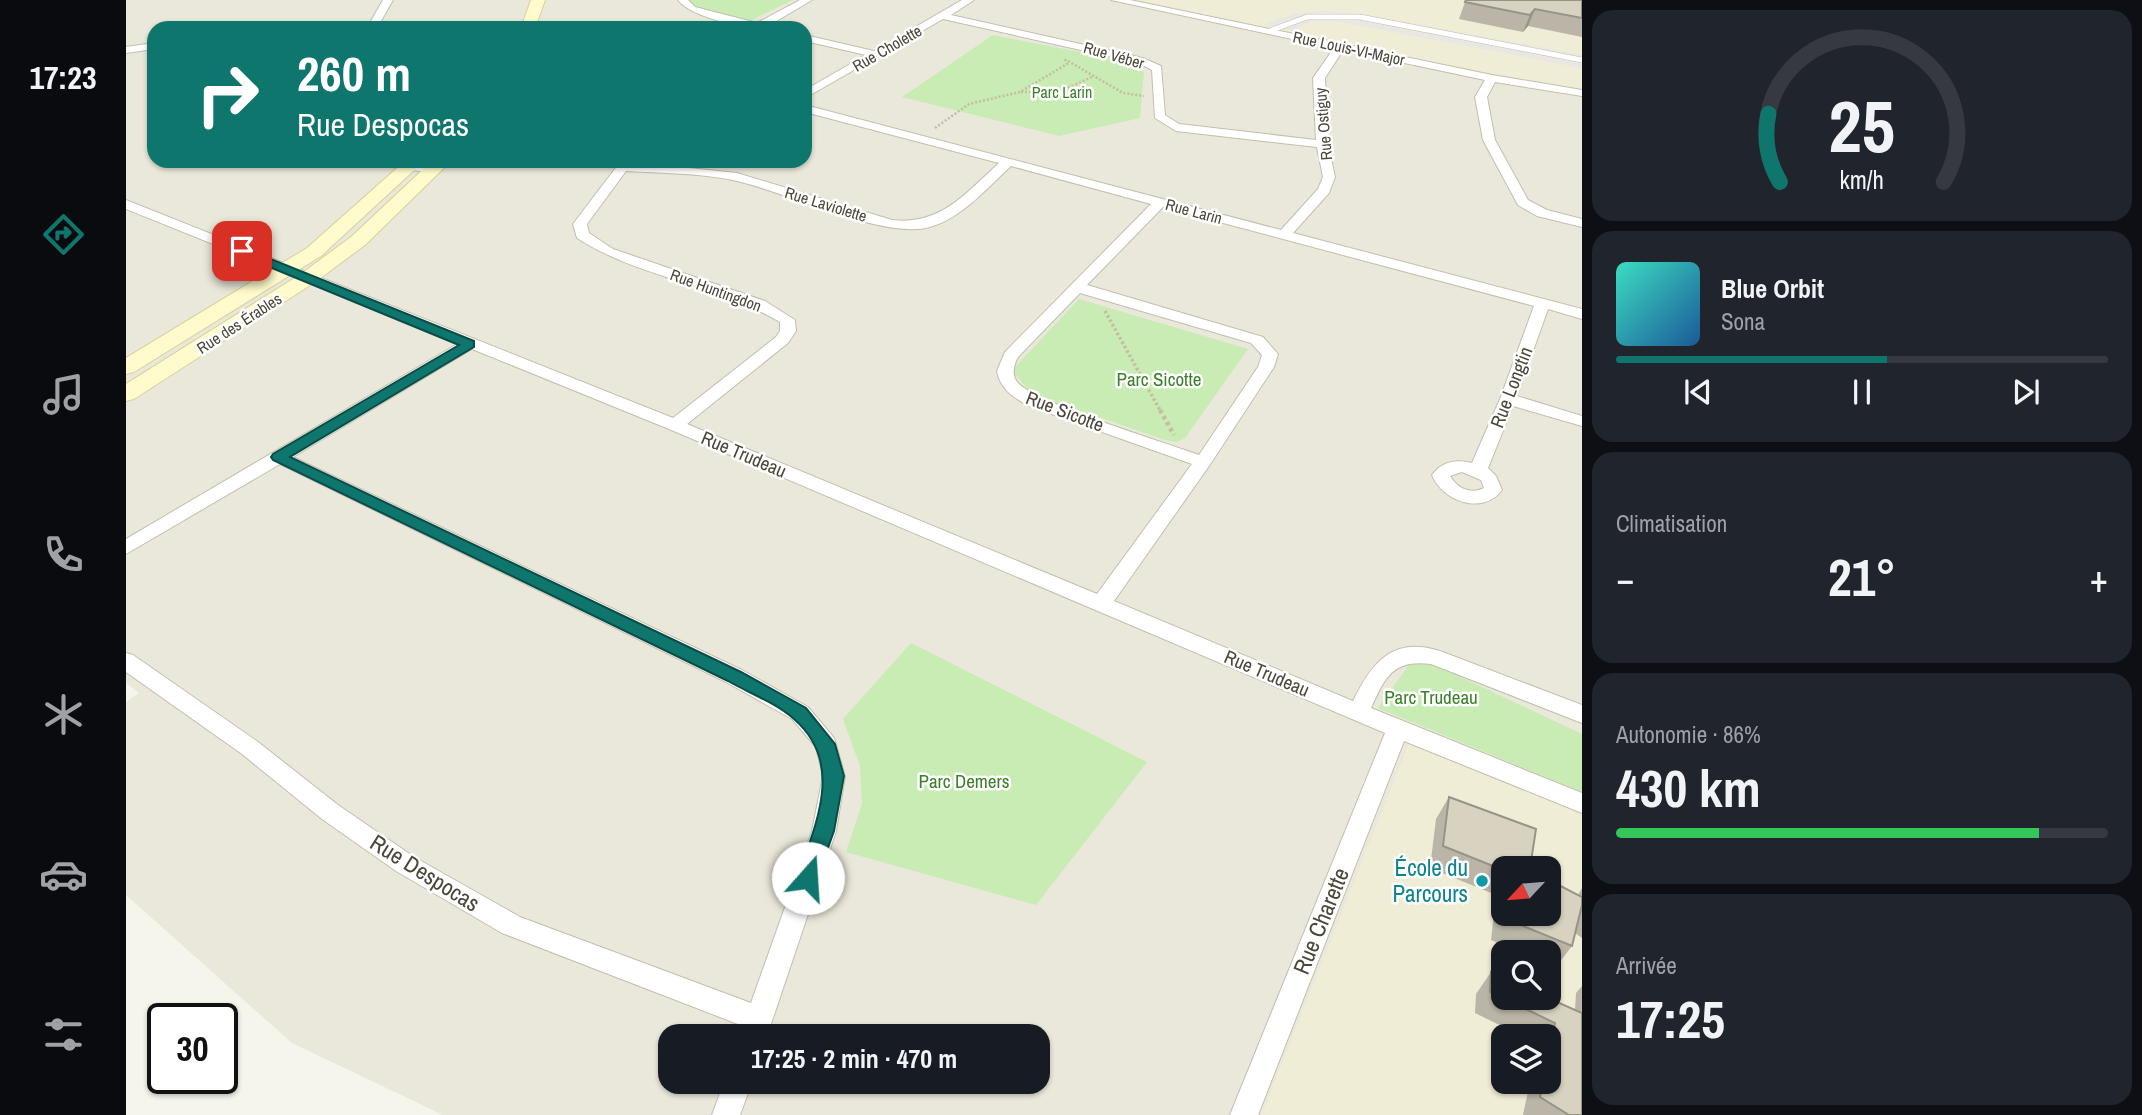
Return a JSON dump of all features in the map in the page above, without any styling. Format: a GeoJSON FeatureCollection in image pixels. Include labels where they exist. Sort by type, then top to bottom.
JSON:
{"type":"FeatureCollection","features":[{"type":"Feature","properties":{"kind":"street"},"geometry":{"type":"LineString","coordinates":[[376,21],[388,0]]}},
{"type":"Feature","properties":{"kind":"street"},"geometry":{"type":"LineString","coordinates":[[530,21],[538,0]]}},
{"type":"Feature","properties":{"kind":"street"},"geometry":{"type":"LineString","coordinates":[[683,0],[691,9],[738,21]]}},
{"type":"Feature","properties":{"kind":"street"},"geometry":{"type":"LineString","coordinates":[[771,21],[807,0]]}},
{"type":"Feature","properties":{"kind":"street","name":"Rue Cholette"},"geometry":{"type":"LineString","coordinates":[[812,91],[970,0]]}},
{"type":"Feature","properties":{"kind":"street","name":"Rue Louis-VI-Major"},"geometry":{"type":"LineString","coordinates":[[1116,0],[1492,78],[1582,93]]}},
{"type":"Feature","properties":{"kind":"street","name":"Rue Véber"},"geometry":{"type":"LineString","coordinates":[[942,16],[1143,61],[1157,68],[1158,116],[1176,127],[1322,144]]}},
{"type":"Feature","properties":{"kind":"street"},"geometry":{"type":"LineString","coordinates":[[812,40],[875,54]]}},
{"type":"Feature","properties":{"kind":"street","name":"Rue Ostiguy"},"geometry":{"type":"LineString","coordinates":[[1284,235],[1324,190],[1329,177],[1322,144],[1319,78],[1341,46]]}},
{"type":"Feature","properties":{"kind":"street"},"geometry":{"type":"LineString","coordinates":[[126,50],[147,47]]}},
{"type":"Feature","properties":{"kind":"street"},"geometry":{"type":"LineString","coordinates":[[1492,78],[1481,97],[1489,140],[1523,202],[1542,213],[1582,223]]}},
{"type":"Feature","properties":{"kind":"street","name":"Rue Larin"},"geometry":{"type":"LineString","coordinates":[[812,110],[1582,314]]}},
{"type":"Feature","properties":{"kind":"street","name":"Rue Laviolette"},"geometry":{"type":"LineString","coordinates":[[665,168],[737,177],[890,224],[910,226],[928,224],[943,217],[1008,162]]}},
{"type":"Feature","properties":{"kind":"street","name":"Rue des Érables"},"geometry":{"type":"LineString","coordinates":[[126,367],[314,252],[407,168]]}},
{"type":"Feature","properties":{"kind":"street","name":"Rue des Érables"},"geometry":{"type":"LineString","coordinates":[[126,394],[308,278],[358,241],[435,168]]}},
{"type":"Feature","properties":{"kind":"street","name":"Rue Huntingdon"},"geometry":{"type":"LineString","coordinates":[[622,168],[580,224],[582,235],[608,252],[760,304],[787,320],[788,331],[782,340],[675,425]]}},
{"type":"Feature","properties":{"kind":"street","name":"Rue Sicotte"},"geometry":{"type":"LineString","coordinates":[[1160,202],[1011,355],[1005,364],[1005,375],[1011,386],[1035,402],[1203,462]]}},
{"type":"Feature","properties":{"kind":"street","name":"Rue Trudeau"},"geometry":{"type":"LineString","coordinates":[[126,204],[675,425],[1582,803]]}},
{"type":"Feature","properties":{"kind":"street"},"geometry":{"type":"LineString","coordinates":[[1077,287],[1257,340],[1270,354],[1266,367],[1203,462],[1101,604]]}},
{"type":"Feature","properties":{"kind":"street","name":"Rue Longtin"},"geometry":{"type":"LineString","coordinates":[[1478,470],[1508,399],[1542,304]]}},
{"type":"Feature","properties":{"kind":"street"},"geometry":{"type":"LineString","coordinates":[[126,548],[469,344]]}},
{"type":"Feature","properties":{"kind":"street"},"geometry":{"type":"LineString","coordinates":[[1508,399],[1582,421]]}},
{"type":"Feature","properties":{"kind":"street"},"geometry":{"type":"LineString","coordinates":[[279,457],[734,676],[800,713],[826,744],[834,776],[824,831],[757,1024]]}},
{"type":"Feature","properties":{"kind":"street"},"geometry":{"type":"LineString","coordinates":[[1359,711],[1375,677],[1386,664],[1403,655],[1415,653],[1433,656],[1582,714]]}},
{"type":"Feature","properties":{"kind":"street","name":"Rue Despocas"},"geometry":{"type":"LineString","coordinates":[[126,661],[250,748],[331,812],[395,856],[511,925],[746,1024]]}},
{"type":"Feature","properties":{"kind":"street","name":"Rue Charette"},"geometry":{"type":"LineString","coordinates":[[1244,1115],[1398,727]]}},
{"type":"Feature","properties":{"kind":"street"},"geometry":{"type":"LineString","coordinates":[[726,1115],[734,1094]]}},
{"type":"Feature","properties":{"kind":"lane"},"geometry":{"type":"LineString","coordinates":[[1270,32],[1307,17],[1360,17],[1582,60]]}},
{"type":"Feature","properties":{"kind":"path"},"geometry":{"type":"LineString","coordinates":[[1055,54],[1124,94]]}},
{"type":"Feature","properties":{"kind":"path"},"geometry":{"type":"LineString","coordinates":[[1020,92],[1067,64],[1067,60]]}},
{"type":"Feature","properties":{"kind":"path"},"geometry":{"type":"LineString","coordinates":[[920,138],[969,104],[1020,92],[1061,93],[1079,87],[1094,76]]}},
{"type":"Feature","properties":{"kind":"path"},"geometry":{"type":"LineString","coordinates":[[1100,294],[1100,302],[1178,442],[1178,453]]}},
{"type":"Feature","properties":{"kind":"shaded area"},"geometry":{"type":"Polygon","coordinates":[[[126,0],[1125,0],[1492,75],[1582,90],[1582,805],[1413,735],[1262,1115],[443,1115],[292,1043],[126,895],[126,702],[139,693],[126,683],[126,0]]]}},
{"type":"Feature","properties":{"kind":"shaded area"},"geometry":{"type":"Polygon","coordinates":[[[1126,0],[1582,0],[1582,90],[1492,75],[1126,0]]]}},
{"type":"Feature","properties":{"kind":"shaded area"},"geometry":{"type":"Polygon","coordinates":[[[1327,11],[1363,14],[1582,55],[1582,68],[1341,22],[1310,22],[1293,31],[1263,25],[1298,13],[1327,11]]]}},
{"type":"Feature","properties":{"kind":"shaded area"},"geometry":{"type":"Polygon","coordinates":[[[1410,742],[1582,813],[1582,1115],[1262,1115],[1410,742]]]}},
{"type":"Feature","properties":{"kind":"green space"},"geometry":{"type":"Polygon","coordinates":[[[688,0],[793,0],[751,20],[696,9],[688,0]]]}},
{"type":"Feature","properties":{"kind":"green space","name":"Parc Larin"},"geometry":{"type":"Polygon","coordinates":[[[993,35],[1131,62],[1144,72],[1140,118],[1059,136],[902,97],[993,35]]]}},
{"type":"Feature","properties":{"kind":"green space","name":"Parc Sicotte"},"geometry":{"type":"Polygon","coordinates":[[[1079,299],[1248,349],[1185,438],[1177,442],[1165,440],[1032,394],[1015,374],[1015,367],[1079,299]]]}},
{"type":"Feature","properties":{"kind":"green space","name":"Parc Demers"},"geometry":{"type":"Polygon","coordinates":[[[911,643],[1147,762],[1036,905],[846,852],[862,804],[860,766],[843,719],[911,643]]]}},
{"type":"Feature","properties":{"kind":"green space","name":"Parc Trudeau"},"geometry":{"type":"Polygon","coordinates":[[[1427,661],[1582,734],[1582,792],[1378,708],[1411,662],[1427,661]]]}},
{"type":"Feature","properties":{"kind":"building"},"geometry":{"type":"Polygon","coordinates":[[[1582,0],[1582,18],[1535,9],[1530,15],[1465,2],[1582,0]]]}},
{"type":"Feature","properties":{"kind":"building"},"geometry":{"type":"Polygon","coordinates":[[[1449,797],[1536,829],[1532,856],[1491,856],[1491,865],[1443,846],[1449,797]]]}},
{"type":"Feature","properties":{"kind":"building"},"geometry":{"type":"Polygon","coordinates":[[[1561,886],[1582,897],[1582,905],[1572,946],[1523,926],[1561,926],[1561,886]]]}},
{"type":"Feature","properties":{"kind":"building"},"geometry":{"type":"Polygon","coordinates":[[[1561,1004],[1582,1013],[1582,1115],[1569,1115],[1540,1097],[1541,1094],[1561,1094],[1561,1024],[1528,1010],[1561,1010],[1561,1004]]]}},
{"type":"Feature","properties":{"kind":"place","name":"École du Parcours"},"geometry":{"type":"Point","coordinates":[1482,881]}},
{"type":"Feature","properties":{"kind":"route"},"geometry":{"type":"LineString","coordinates":[[242,251],[469,344],[279,457],[734,676],[800,713],[826,744],[834,776],[824,831],[808,878]]}}]}
